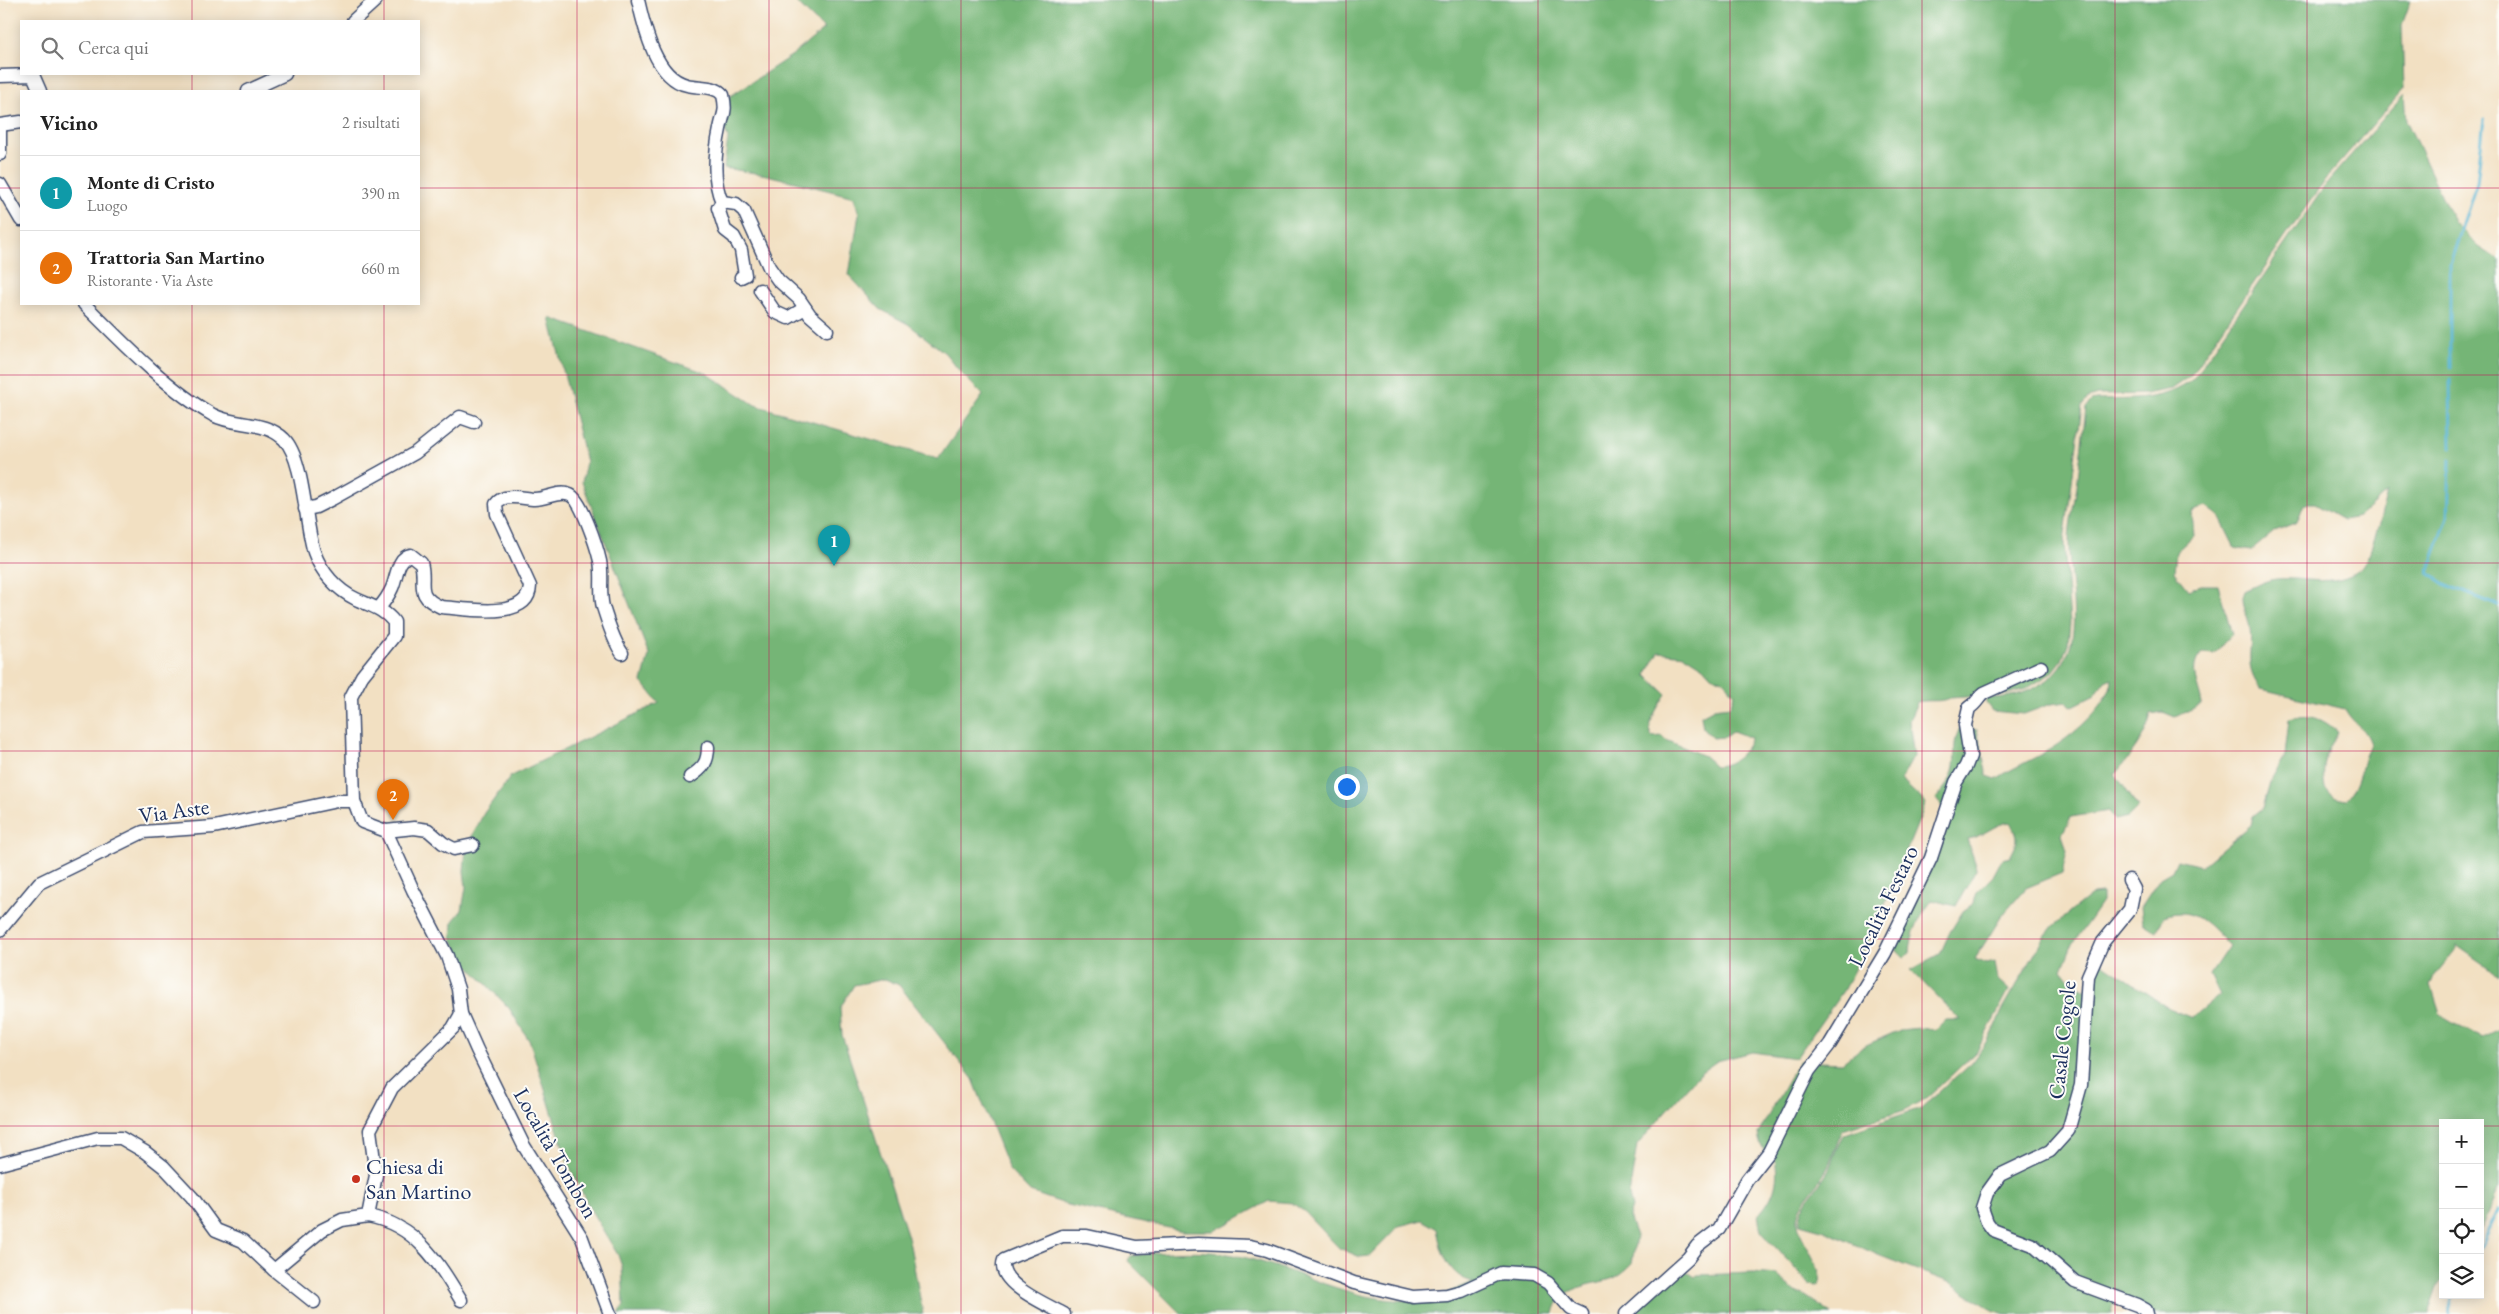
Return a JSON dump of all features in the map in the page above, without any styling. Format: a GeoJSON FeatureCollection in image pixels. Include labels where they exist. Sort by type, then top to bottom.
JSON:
{"type":"FeatureCollection","features":[{"type":"Feature","properties":{"kind":"street"},"geometry":{"type":"LineString","coordinates":[[353,20],[376,0]]}},
{"type":"Feature","properties":{"kind":"street"},"geometry":{"type":"LineString","coordinates":[[638,0],[651,48],[665,70],[674,79],[685,85],[716,89],[724,95],[726,111],[720,125],[715,156],[716,189],[722,202]]}},
{"type":"Feature","properties":{"kind":"street"},"geometry":{"type":"LineString","coordinates":[[0,76],[33,75],[40,90]]}},
{"type":"Feature","properties":{"kind":"street"},"geometry":{"type":"LineString","coordinates":[[250,90],[283,75]]}},
{"type":"Feature","properties":{"kind":"street"},"geometry":{"type":"LineString","coordinates":[[0,154],[2,145],[0,126],[20,122]]}},
{"type":"Feature","properties":{"kind":"street"},"geometry":{"type":"LineString","coordinates":[[0,184],[20,218]]}},
{"type":"Feature","properties":{"kind":"street"},"geometry":{"type":"LineString","coordinates":[[722,202],[718,208],[725,230],[734,237],[741,250],[745,275],[741,277]]}},
{"type":"Feature","properties":{"kind":"street"},"geometry":{"type":"LineString","coordinates":[[722,202],[736,204],[744,211],[769,267],[778,280],[799,298],[805,308],[827,330]]}},
{"type":"Feature","properties":{"kind":"street"},"geometry":{"type":"LineString","coordinates":[[760,290],[775,312],[788,318],[805,308]]}},
{"type":"Feature","properties":{"kind":"street"},"geometry":{"type":"LineString","coordinates":[[85,305],[131,351],[214,416],[262,427],[286,440],[292,450],[297,468],[314,552],[322,568],[338,588],[356,599],[379,608],[388,614],[394,622],[394,636],[362,676],[351,697],[354,801],[362,822],[386,831],[414,828],[428,830],[443,843],[454,849],[473,845]]}},
{"type":"Feature","properties":{"kind":"street"},"geometry":{"type":"LineString","coordinates":[[305,509],[316,507],[332,499],[415,453],[460,417],[474,422]]}},
{"type":"Feature","properties":{"kind":"street"},"geometry":{"type":"LineString","coordinates":[[379,608],[392,589],[401,561],[405,556],[411,554],[421,563],[422,587],[425,595],[433,604],[441,607],[502,611],[513,608],[526,597],[530,586],[495,508],[496,504],[506,498],[537,499],[565,494],[576,500],[589,527],[600,561],[603,606],[616,644],[622,653]]}},
{"type":"Feature","properties":{"kind":"street","name":"Località Festaro"},"geometry":{"type":"LineString","coordinates":[[1626,1314],[1688,1258],[1697,1246],[1720,1228],[1747,1180],[1769,1152],[1809,1071],[1830,1044],[1899,926],[1930,858],[1956,782],[1970,756],[1965,725],[1969,708],[1976,704],[1979,696],[1984,693],[2041,667]]}},
{"type":"Feature","properties":{"kind":"street"},"geometry":{"type":"LineString","coordinates":[[690,777],[703,768],[708,758],[708,747]]}},
{"type":"Feature","properties":{"kind":"street","name":"Via Aste"},"geometry":{"type":"LineString","coordinates":[[0,930],[39,884],[142,832],[214,827],[337,801],[354,801]]}},
{"type":"Feature","properties":{"kind":"street"},"geometry":{"type":"LineString","coordinates":[[368,1216],[376,1175],[370,1130],[392,1088],[453,1028],[461,1014],[458,989],[447,956],[413,890],[386,831]]}},
{"type":"Feature","properties":{"kind":"street","name":"Casale Cogole"},"geometry":{"type":"LineString","coordinates":[[2129,880],[2134,889],[2130,909],[2103,942],[2088,976],[2082,1079],[2068,1130],[2050,1151],[2000,1175],[1987,1193],[1982,1208],[1987,1222],[1993,1230],[2033,1245],[2075,1282],[2137,1305],[2146,1310],[2148,1314]]}},
{"type":"Feature","properties":{"kind":"street","name":"Località Tombon"},"geometry":{"type":"LineString","coordinates":[[461,1014],[524,1146],[582,1238],[610,1314]]}},
{"type":"Feature","properties":{"kind":"street"},"geometry":{"type":"LineString","coordinates":[[0,1164],[98,1138],[121,1138],[145,1152],[164,1167],[192,1197],[216,1230],[243,1241],[274,1270],[314,1302]]}},
{"type":"Feature","properties":{"kind":"street"},"geometry":{"type":"LineString","coordinates":[[274,1270],[322,1230],[342,1220],[368,1216],[388,1222],[424,1245],[433,1254],[461,1300]]}},
{"type":"Feature","properties":{"kind":"street"},"geometry":{"type":"LineString","coordinates":[[1064,1314],[1008,1280],[1003,1270],[1004,1260],[1062,1236],[1087,1236],[1137,1247],[1198,1244],[1250,1246],[1267,1250],[1354,1283],[1414,1297],[1447,1295],[1462,1291],[1501,1273],[1534,1274],[1548,1283],[1571,1309],[1582,1314]]}},
{"type":"Feature","properties":{"kind":"green space"},"geometry":{"type":"Polygon","coordinates":[[[794,0],[2411,0],[2402,25],[2404,89],[2326,178],[2190,376],[2171,389],[2145,394],[2097,395],[2088,398],[2082,406],[2064,542],[2070,623],[2068,644],[2062,660],[2053,672],[2026,689],[2008,694],[1917,702],[1909,721],[1914,756],[1901,780],[1926,803],[1873,933],[1843,991],[1796,1058],[1752,1052],[1717,1061],[1700,1073],[1637,1145],[1629,1196],[1632,1208],[1629,1217],[1636,1236],[1632,1264],[1621,1274],[1569,1292],[1557,1304],[1554,1314],[1181,1314],[1128,1261],[1130,1256],[1188,1251],[1233,1255],[1269,1264],[1336,1288],[1380,1299],[1433,1298],[1474,1282],[1458,1275],[1452,1269],[1441,1246],[1437,1229],[1422,1220],[1399,1226],[1370,1256],[1360,1257],[1339,1248],[1305,1212],[1292,1203],[1269,1201],[1214,1231],[1182,1231],[1068,1205],[1030,1192],[1009,1170],[973,1079],[899,985],[885,979],[854,985],[840,1008],[842,1035],[909,1240],[923,1314],[619,1314],[624,1305],[622,1267],[618,1255],[589,1207],[568,1163],[530,1042],[509,1008],[460,957],[452,938],[453,921],[462,910],[466,887],[464,871],[466,848],[484,813],[511,776],[659,703],[642,682],[649,655],[582,482],[586,462],[550,318],[706,373],[755,405],[938,459],[983,395],[945,353],[908,324],[880,309],[849,275],[859,214],[854,197],[767,175],[724,168],[728,138],[722,121],[729,97],[794,54],[824,29],[794,0]],[[1659,652],[1646,675],[1666,694],[1657,709],[1650,726],[1650,732],[1652,737],[1662,736],[1664,739],[1704,756],[1715,766],[1727,764],[1741,754],[1751,738],[1733,731],[1725,737],[1712,738],[1703,728],[1701,715],[1714,708],[1730,706],[1735,693],[1723,680],[1711,675],[1704,667],[1685,655],[1659,652]]]}},
{"type":"Feature","properties":{"kind":"green space"},"geometry":{"type":"Polygon","coordinates":[[[2404,95],[2406,120],[2454,222],[2479,247],[2499,260],[2499,975],[2456,945],[2456,949],[2435,975],[2431,985],[2440,1013],[2451,1023],[2482,1037],[2499,1029],[2499,1188],[2484,1225],[2484,1119],[2439,1119],[2439,1285],[2428,1314],[2145,1314],[2117,1289],[2112,1314],[2005,1314],[1993,1310],[1951,1283],[1878,1255],[1825,1231],[1800,1224],[1806,1203],[1827,1173],[1845,1134],[1921,1108],[1971,1063],[1989,1039],[2004,1007],[2045,936],[2054,925],[2093,894],[2102,893],[2102,902],[2071,947],[2062,970],[2070,981],[2088,991],[2095,984],[2098,960],[2168,1008],[2192,1018],[2220,995],[2210,974],[2229,946],[2201,919],[2184,913],[2164,916],[2157,932],[2143,923],[2141,907],[2160,878],[2172,871],[2177,860],[2202,866],[2251,825],[2253,816],[2263,808],[2270,783],[2285,756],[2289,719],[2296,717],[2315,718],[2327,723],[2338,732],[2330,746],[2324,767],[2325,789],[2336,798],[2346,800],[2351,794],[2370,744],[2367,737],[2345,709],[2261,689],[2255,681],[2250,667],[2251,637],[2243,597],[2245,591],[2270,580],[2339,579],[2350,575],[2360,568],[2365,562],[2373,543],[2387,492],[2359,517],[2343,520],[2315,504],[2304,504],[2297,522],[2275,531],[2251,551],[2235,548],[2219,516],[2206,506],[2192,512],[2194,535],[2176,552],[2174,572],[2188,590],[2201,585],[2218,585],[2232,634],[2214,654],[2202,653],[2195,665],[2195,677],[2202,704],[2175,717],[2163,712],[2151,714],[2141,739],[2115,774],[2138,807],[2128,817],[2115,820],[2109,811],[2071,817],[2062,834],[2067,851],[2062,873],[2026,888],[2001,917],[1975,959],[1987,964],[1995,962],[1998,980],[2009,990],[1977,1051],[1928,1097],[1905,1110],[1843,1130],[1825,1172],[1804,1203],[1799,1216],[1799,1230],[1820,1273],[1818,1286],[1810,1285],[1761,1231],[1758,1215],[1768,1203],[1777,1175],[1775,1160],[1763,1149],[1758,1134],[1799,1061],[1842,1063],[1864,1046],[1900,1030],[1919,1028],[1935,1030],[1945,1020],[1960,1020],[1911,970],[1940,954],[1950,932],[1963,911],[1974,903],[1977,892],[1993,876],[2002,859],[2010,857],[2017,840],[2016,832],[2011,822],[1999,825],[1979,836],[1967,839],[1977,868],[1956,906],[1932,900],[1914,931],[1910,953],[1904,957],[1889,942],[1944,809],[1936,799],[1947,784],[1953,771],[1955,743],[1960,728],[1977,730],[1987,776],[1996,779],[2047,751],[2066,738],[2088,720],[2105,699],[2110,688],[2112,678],[2105,681],[2095,695],[2071,707],[2067,702],[2051,704],[2024,714],[1992,711],[1986,703],[1986,698],[2016,695],[2043,683],[2058,670],[2067,655],[2072,638],[2074,619],[2069,536],[2086,408],[2091,401],[2096,400],[2135,399],[2159,395],[2170,392],[2193,379],[2329,180],[2404,95]]]}},
{"type":"Feature","properties":{"kind":"green space"},"geometry":{"type":"Polygon","coordinates":[[[1685,1268],[1686,1271],[1695,1277],[1697,1275],[1753,1273],[1777,1275],[1796,1293],[1804,1295],[1832,1314],[1624,1314],[1685,1268]]]}},
{"type":"Feature","properties":{"kind":"waterway"},"geometry":{"type":"LineString","coordinates":[[2450,368],[2450,264],[2477,182],[2484,119]]}},
{"type":"Feature","properties":{"kind":"waterway"},"geometry":{"type":"LineString","coordinates":[[2450,379],[2451,448]]}},
{"type":"Feature","properties":{"kind":"waterway"},"geometry":{"type":"LineString","coordinates":[[2450,459],[2448,517],[2428,573],[2444,584],[2499,606]]}},
{"type":"Feature","properties":{"kind":"waterway"},"geometry":{"type":"LineString","coordinates":[[2484,1240],[2499,1209]]}},
{"type":"Feature","properties":{"kind":"waterway"},"geometry":{"type":"LineString","coordinates":[[2449,1314],[2452,1299]]}},
{"type":"Feature","properties":{"kind":"place","name":"Monte di Cristo"},"geometry":{"type":"Point","coordinates":[834,566]}},
{"type":"Feature","properties":{"kind":"place","name":"Trattoria San Martino"},"geometry":{"type":"Point","coordinates":[393,820]}},
{"type":"Feature","properties":{"kind":"place","name":"Chiesa di San Martino"},"geometry":{"type":"Point","coordinates":[356,1179]}}]}
